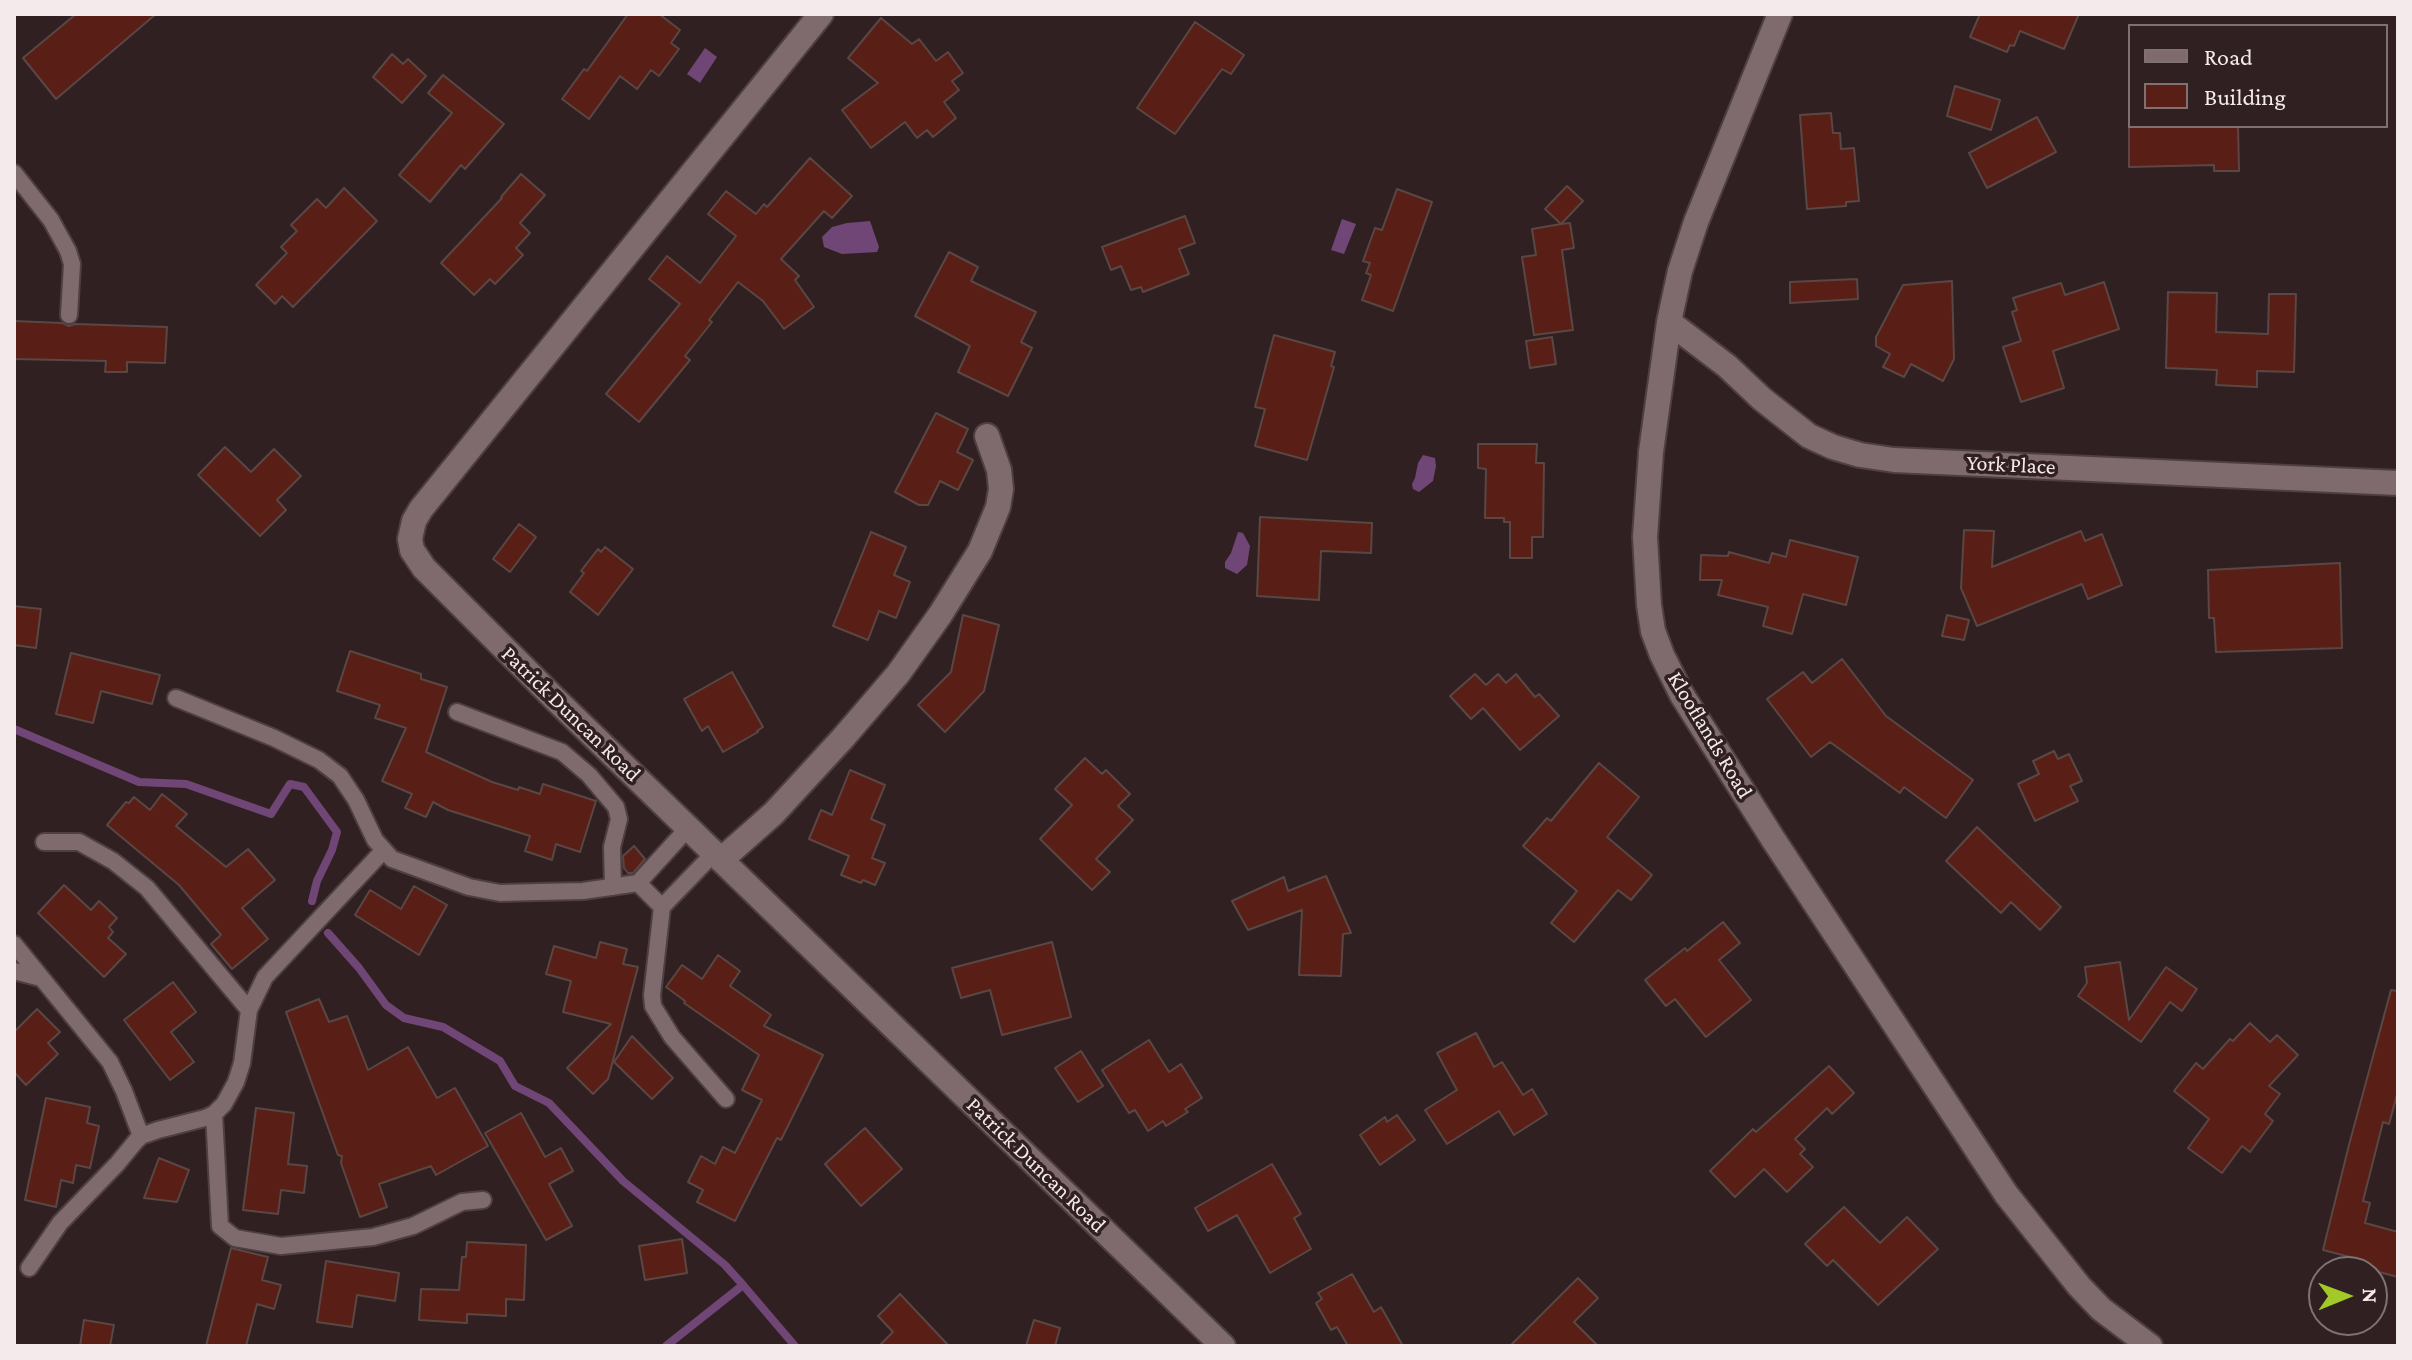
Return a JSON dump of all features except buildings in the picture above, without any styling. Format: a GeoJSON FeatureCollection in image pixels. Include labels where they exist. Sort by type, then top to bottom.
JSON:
{"type":"FeatureCollection","features":[{"type":"Feature","properties":{"kind":"street","name":"Patrick Duncan Road"},"geometry":{"type":"LineString","coordinates":[[821,14],[429,499],[414,521],[410,539],[412,550],[424,568],[554,698],[1223,1346]]}},
{"type":"Feature","properties":{"kind":"street","name":"Klooflands Road"},"geometry":{"type":"LineString","coordinates":[[1780,14],[1696,222],[1680,271],[1669,322],[1651,452],[1645,537],[1653,631],[1682,695],[2006,1194],[2079,1286],[2101,1309],[2150,1346]]}},
{"type":"Feature","properties":{"kind":"street","name":"York Place"},"geometry":{"type":"LineString","coordinates":[[1669,322],[1727,366],[1809,436],[1860,455],[1894,460],[2398,483]]}},
{"type":"Feature","properties":{"kind":"street"},"geometry":{"type":"LineString","coordinates":[[718,856],[774,813],[898,674],[940,615],[980,551],[998,507],[1001,489],[999,470],[987,436]]}},
{"type":"Feature","properties":{"kind":"lane"},"geometry":{"type":"LineString","coordinates":[[14,173],[51,220],[68,251],[72,264],[69,315]]}},
{"type":"Feature","properties":{"kind":"lane"},"geometry":{"type":"LineString","coordinates":[[176,698],[319,760],[340,776],[356,800],[375,840],[392,859],[469,887],[500,893],[583,891],[638,883],[688,828]]}},
{"type":"Feature","properties":{"kind":"lane"},"geometry":{"type":"LineString","coordinates":[[457,712],[562,752],[589,775],[616,807],[619,819],[612,847],[613,887]]}},
{"type":"Feature","properties":{"kind":"lane"},"geometry":{"type":"LineString","coordinates":[[44,842],[79,842],[113,861],[147,888],[249,1010]]}},
{"type":"Feature","properties":{"kind":"lane"},"geometry":{"type":"LineString","coordinates":[[29,1268],[60,1223],[141,1136],[214,1114],[224,1104],[239,1073],[249,1010],[265,977],[383,851]]}},
{"type":"Feature","properties":{"kind":"lane"},"geometry":{"type":"LineString","coordinates":[[718,856],[662,907],[653,1006],[672,1037],[726,1099]]}},
{"type":"Feature","properties":{"kind":"lane"},"geometry":{"type":"LineString","coordinates":[[638,883],[662,907]]}},
{"type":"Feature","properties":{"kind":"lane"},"geometry":{"type":"LineString","coordinates":[[14,944],[110,1062],[141,1136]]}},
{"type":"Feature","properties":{"kind":"lane"},"geometry":{"type":"LineString","coordinates":[[14,971],[41,978]]}},
{"type":"Feature","properties":{"kind":"lane"},"geometry":{"type":"LineString","coordinates":[[214,1114],[220,1226],[235,1238],[281,1246],[373,1237],[413,1226],[462,1202],[483,1200]]}},
{"type":"Feature","properties":{"kind":"shaded area"},"geometry":{"type":"Polygon","coordinates":[[[705,48],[717,57],[700,83],[687,74],[705,48]]]}},
{"type":"Feature","properties":{"kind":"shaded area"},"geometry":{"type":"Polygon","coordinates":[[[1342,219],[1356,224],[1344,254],[1331,250],[1342,219]]]}},
{"type":"Feature","properties":{"kind":"shaded area"},"geometry":{"type":"Polygon","coordinates":[[[870,221],[879,247],[877,252],[842,254],[824,247],[822,237],[832,227],[870,221]]]}},
{"type":"Feature","properties":{"kind":"shaded area"},"geometry":{"type":"Polygon","coordinates":[[[1423,455],[1435,458],[1436,466],[1433,481],[1419,492],[1413,489],[1412,484],[1423,455]]]}},
{"type":"Feature","properties":{"kind":"shaded area"},"geometry":{"type":"Polygon","coordinates":[[[1238,532],[1243,533],[1250,546],[1247,565],[1237,574],[1225,568],[1225,562],[1238,532]]]}},
{"type":"Feature","properties":{"kind":"waterway"},"geometry":{"type":"LineString","coordinates":[[14,729],[139,782],[186,784],[271,814],[290,784],[304,787],[337,832],[312,901]]}},
{"type":"Feature","properties":{"kind":"waterway"},"geometry":{"type":"LineString","coordinates":[[328,933],[386,1005],[404,1018],[443,1027],[500,1061],[515,1086],[549,1103],[623,1181],[725,1265],[743,1285]]}},
{"type":"Feature","properties":{"kind":"waterway"},"geometry":{"type":"LineString","coordinates":[[666,1346],[743,1285],[795,1346]]}}]}
